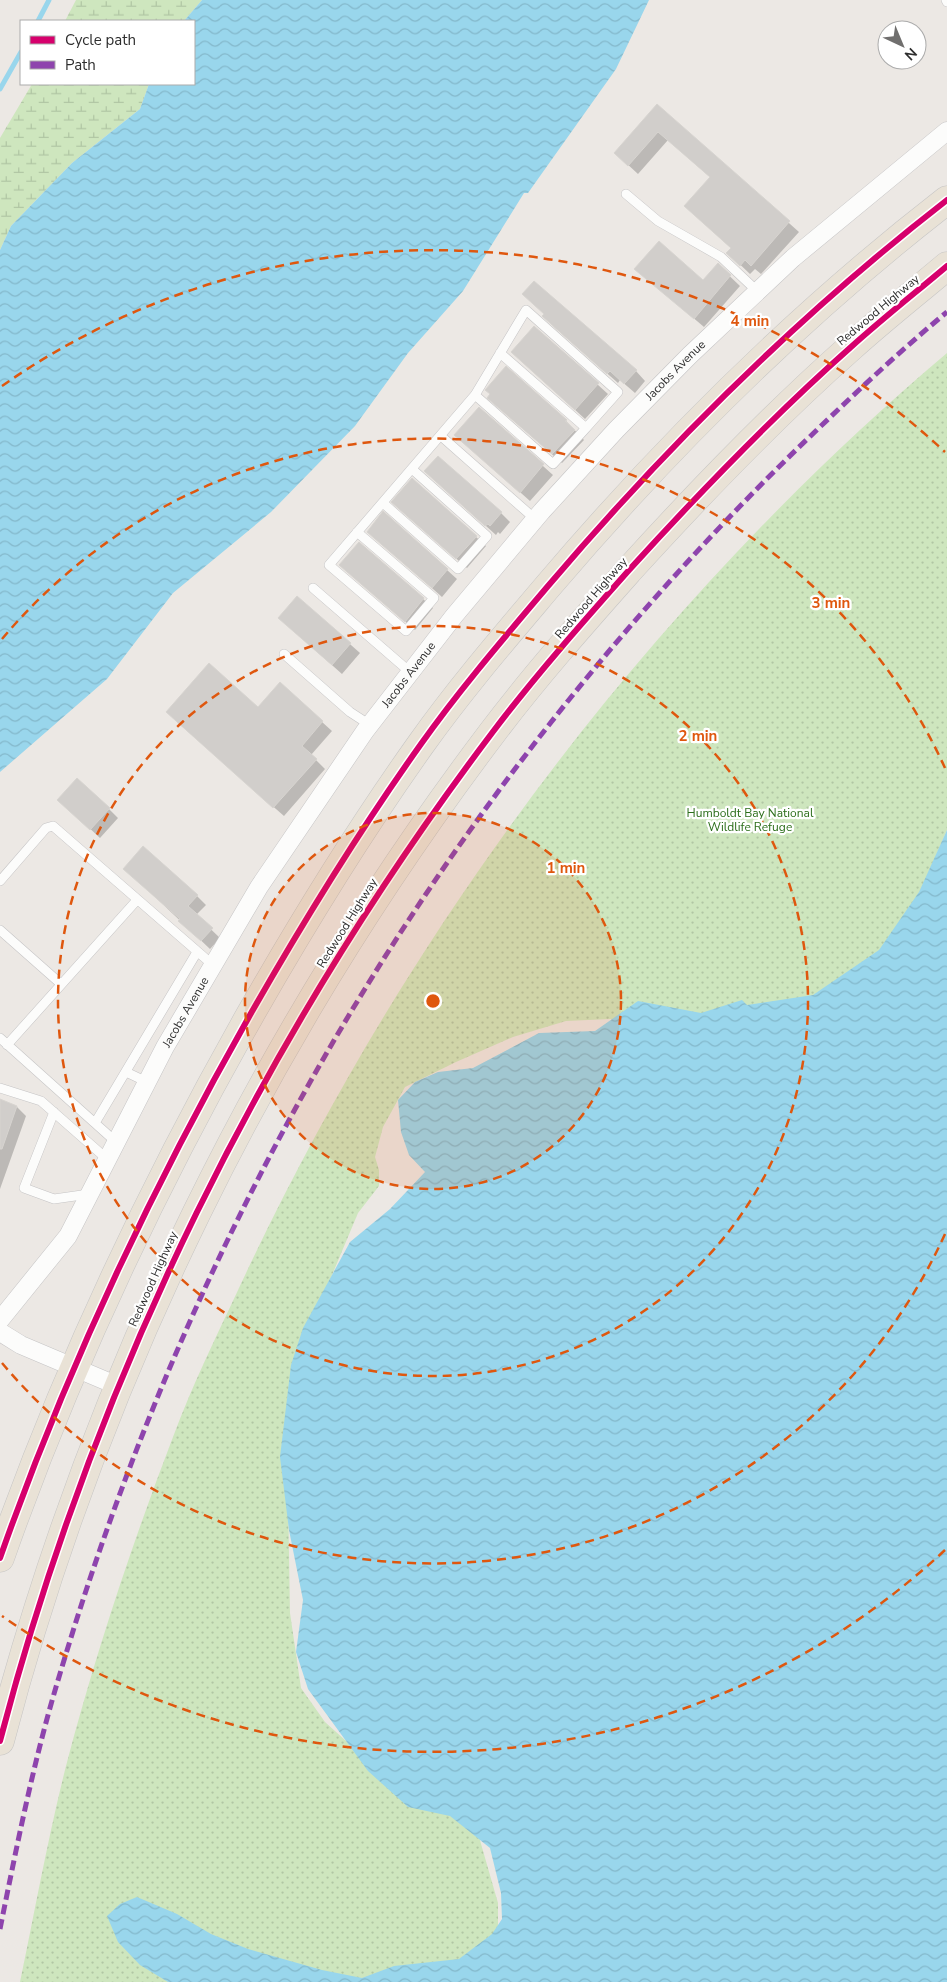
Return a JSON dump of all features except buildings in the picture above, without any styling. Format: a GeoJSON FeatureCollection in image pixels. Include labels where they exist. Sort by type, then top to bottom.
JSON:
{"type":"FeatureCollection","features":[{"type":"Feature","properties":{"kind":"highway"},"geometry":{"type":"LineString","coordinates":[[0,1558],[75,1368],[132,1238],[197,1109],[323,892],[360,833],[423,741],[493,650],[654,467],[740,379],[838,290],[947,200]]}},
{"type":"Feature","properties":{"kind":"highway","name":"Redwood Highway"},"geometry":{"type":"LineString","coordinates":[[0,1741],[24,1656],[60,1542],[118,1386],[179,1245],[229,1148],[350,936],[419,832],[494,731],[608,594],[732,461],[851,346],[947,266]]}},
{"type":"Feature","properties":{"kind":"street","name":"Jacobs Avenue"},"geometry":{"type":"LineString","coordinates":[[0,1320],[68,1236],[147,1082],[168,1022],[213,965],[259,886],[370,725],[410,672],[535,519],[616,430],[757,291],[800,252],[947,131]]}},
{"type":"Feature","properties":{"kind":"street"},"geometry":{"type":"LineString","coordinates":[[0,1332],[21,1345],[118,1386]]}},
{"type":"Feature","properties":{"kind":"lane"},"geometry":{"type":"LineString","coordinates":[[626,194],[658,221],[721,257],[757,291]]}},
{"type":"Feature","properties":{"kind":"lane"},"geometry":{"type":"LineString","coordinates":[[357,532],[434,598],[406,631],[329,565],[357,532],[441,436],[475,395],[526,310],[618,392],[553,464],[475,395]]}},
{"type":"Feature","properties":{"kind":"lane"},"geometry":{"type":"LineString","coordinates":[[500,353],[586,428]]}},
{"type":"Feature","properties":{"kind":"lane"},"geometry":{"type":"LineString","coordinates":[[441,436],[535,519]]}},
{"type":"Feature","properties":{"kind":"lane"},"geometry":{"type":"LineString","coordinates":[[383,503],[458,568],[487,536],[412,469]]}},
{"type":"Feature","properties":{"kind":"lane"},"geometry":{"type":"LineString","coordinates":[[313,588],[410,672]]}},
{"type":"Feature","properties":{"kind":"lane"},"geometry":{"type":"LineString","coordinates":[[284,654],[350,712],[370,725]]}},
{"type":"Feature","properties":{"kind":"lane"},"geometry":{"type":"LineString","coordinates":[[0,881],[46,828],[53,826],[213,965]]}},
{"type":"Feature","properties":{"kind":"lane"},"geometry":{"type":"LineString","coordinates":[[116,1142],[4,1042],[61,984],[137,900]]}},
{"type":"Feature","properties":{"kind":"lane"},"geometry":{"type":"LineString","coordinates":[[0,930],[61,984]]}},
{"type":"Feature","properties":{"kind":"lane"},"geometry":{"type":"LineString","coordinates":[[95,1123],[126,1072],[168,1022],[197,952]]}},
{"type":"Feature","properties":{"kind":"lane"},"geometry":{"type":"LineString","coordinates":[[126,1072],[147,1082]]}},
{"type":"Feature","properties":{"kind":"lane"},"geometry":{"type":"LineString","coordinates":[[0,1088],[41,1101],[107,1159]]}},
{"type":"Feature","properties":{"kind":"lane"},"geometry":{"type":"LineString","coordinates":[[54,1112],[24,1188],[54,1199],[90,1194]]}},
{"type":"Feature","properties":{"kind":"green space"},"geometry":{"type":"Polygon","coordinates":[[[76,0],[202,0],[185,20],[66,20],[76,0]]]}},
{"type":"Feature","properties":{"kind":"green space"},"geometry":{"type":"Polygon","coordinates":[[[31,85],[149,85],[140,109],[72,163],[11,226],[0,250],[0,138],[31,85]]]}},
{"type":"Feature","properties":{"kind":"green space","name":"Humboldt Bay National Wildlife Refuge"},"geometry":{"type":"Polygon","coordinates":[[[947,353],[947,830],[893,955],[828,991],[717,1023],[610,1019],[566,1021],[513,1037],[405,1087],[383,1127],[375,1157],[379,1170],[379,1186],[358,1213],[327,1287],[287,1438],[290,1613],[301,1688],[325,1722],[366,1759],[475,1823],[498,1903],[498,1937],[454,1982],[20,1982],[53,1820],[77,1724],[115,1600],[180,1418],[239,1288],[305,1156],[377,1027],[457,902],[543,782],[635,666],[733,556],[837,451],[947,353]]]}},
{"type":"Feature","properties":{"kind":"water"},"geometry":{"type":"Polygon","coordinates":[[[202,0],[649,0],[616,69],[528,193],[524,193],[463,291],[408,353],[355,426],[271,512],[173,593],[107,679],[0,772],[0,250],[11,226],[72,163],[140,109],[149,85],[195,85],[195,20],[185,20],[202,0]]]}},
{"type":"Feature","properties":{"kind":"water"},"geometry":{"type":"Polygon","coordinates":[[[947,830],[947,1982],[168,1982],[140,1965],[118,1942],[107,1916],[120,1904],[137,1897],[177,1914],[211,1934],[248,1949],[322,1970],[362,1978],[394,1966],[459,1959],[492,1934],[502,1919],[501,1893],[490,1848],[450,1816],[408,1807],[368,1771],[308,1689],[296,1652],[303,1600],[289,1530],[280,1457],[291,1365],[303,1328],[350,1242],[390,1209],[425,1172],[409,1155],[401,1132],[398,1100],[415,1082],[438,1072],[473,1068],[539,1033],[595,1031],[638,1001],[701,1013],[742,1000],[747,1005],[813,995],[879,950],[919,892],[947,830]]]}},
{"type":"Feature","properties":{"kind":"waterway"},"geometry":{"type":"LineString","coordinates":[[39,20],[49,0]]}},
{"type":"Feature","properties":{"kind":"waterway"},"geometry":{"type":"LineString","coordinates":[[0,89],[20,54]]}},
{"type":"Feature","properties":{"kind":"marked path"},"geometry":{"type":"LineString","coordinates":[[0,1929],[26,1802],[50,1708],[116,1504],[184,1335],[262,1172],[349,1014],[447,863],[554,718],[671,579],[798,448],[947,312]]}},
{"type":"Feature","properties":{"kind":"cycle path"},"geometry":{"type":"LineString","coordinates":[[0,1558],[53,1418],[82,1349],[145,1213],[179,1146],[290,946],[332,877],[398,777],[451,703],[548,586],[640,482],[737,383],[788,335],[947,200]]}},
{"type":"Feature","properties":{"kind":"cycle path"},"geometry":{"type":"LineString","coordinates":[[0,1741],[39,1605],[85,1472],[138,1341],[196,1213],[262,1088],[333,966],[410,848],[492,733],[542,670],[630,569],[765,427],[822,373],[947,266]]}}]}
